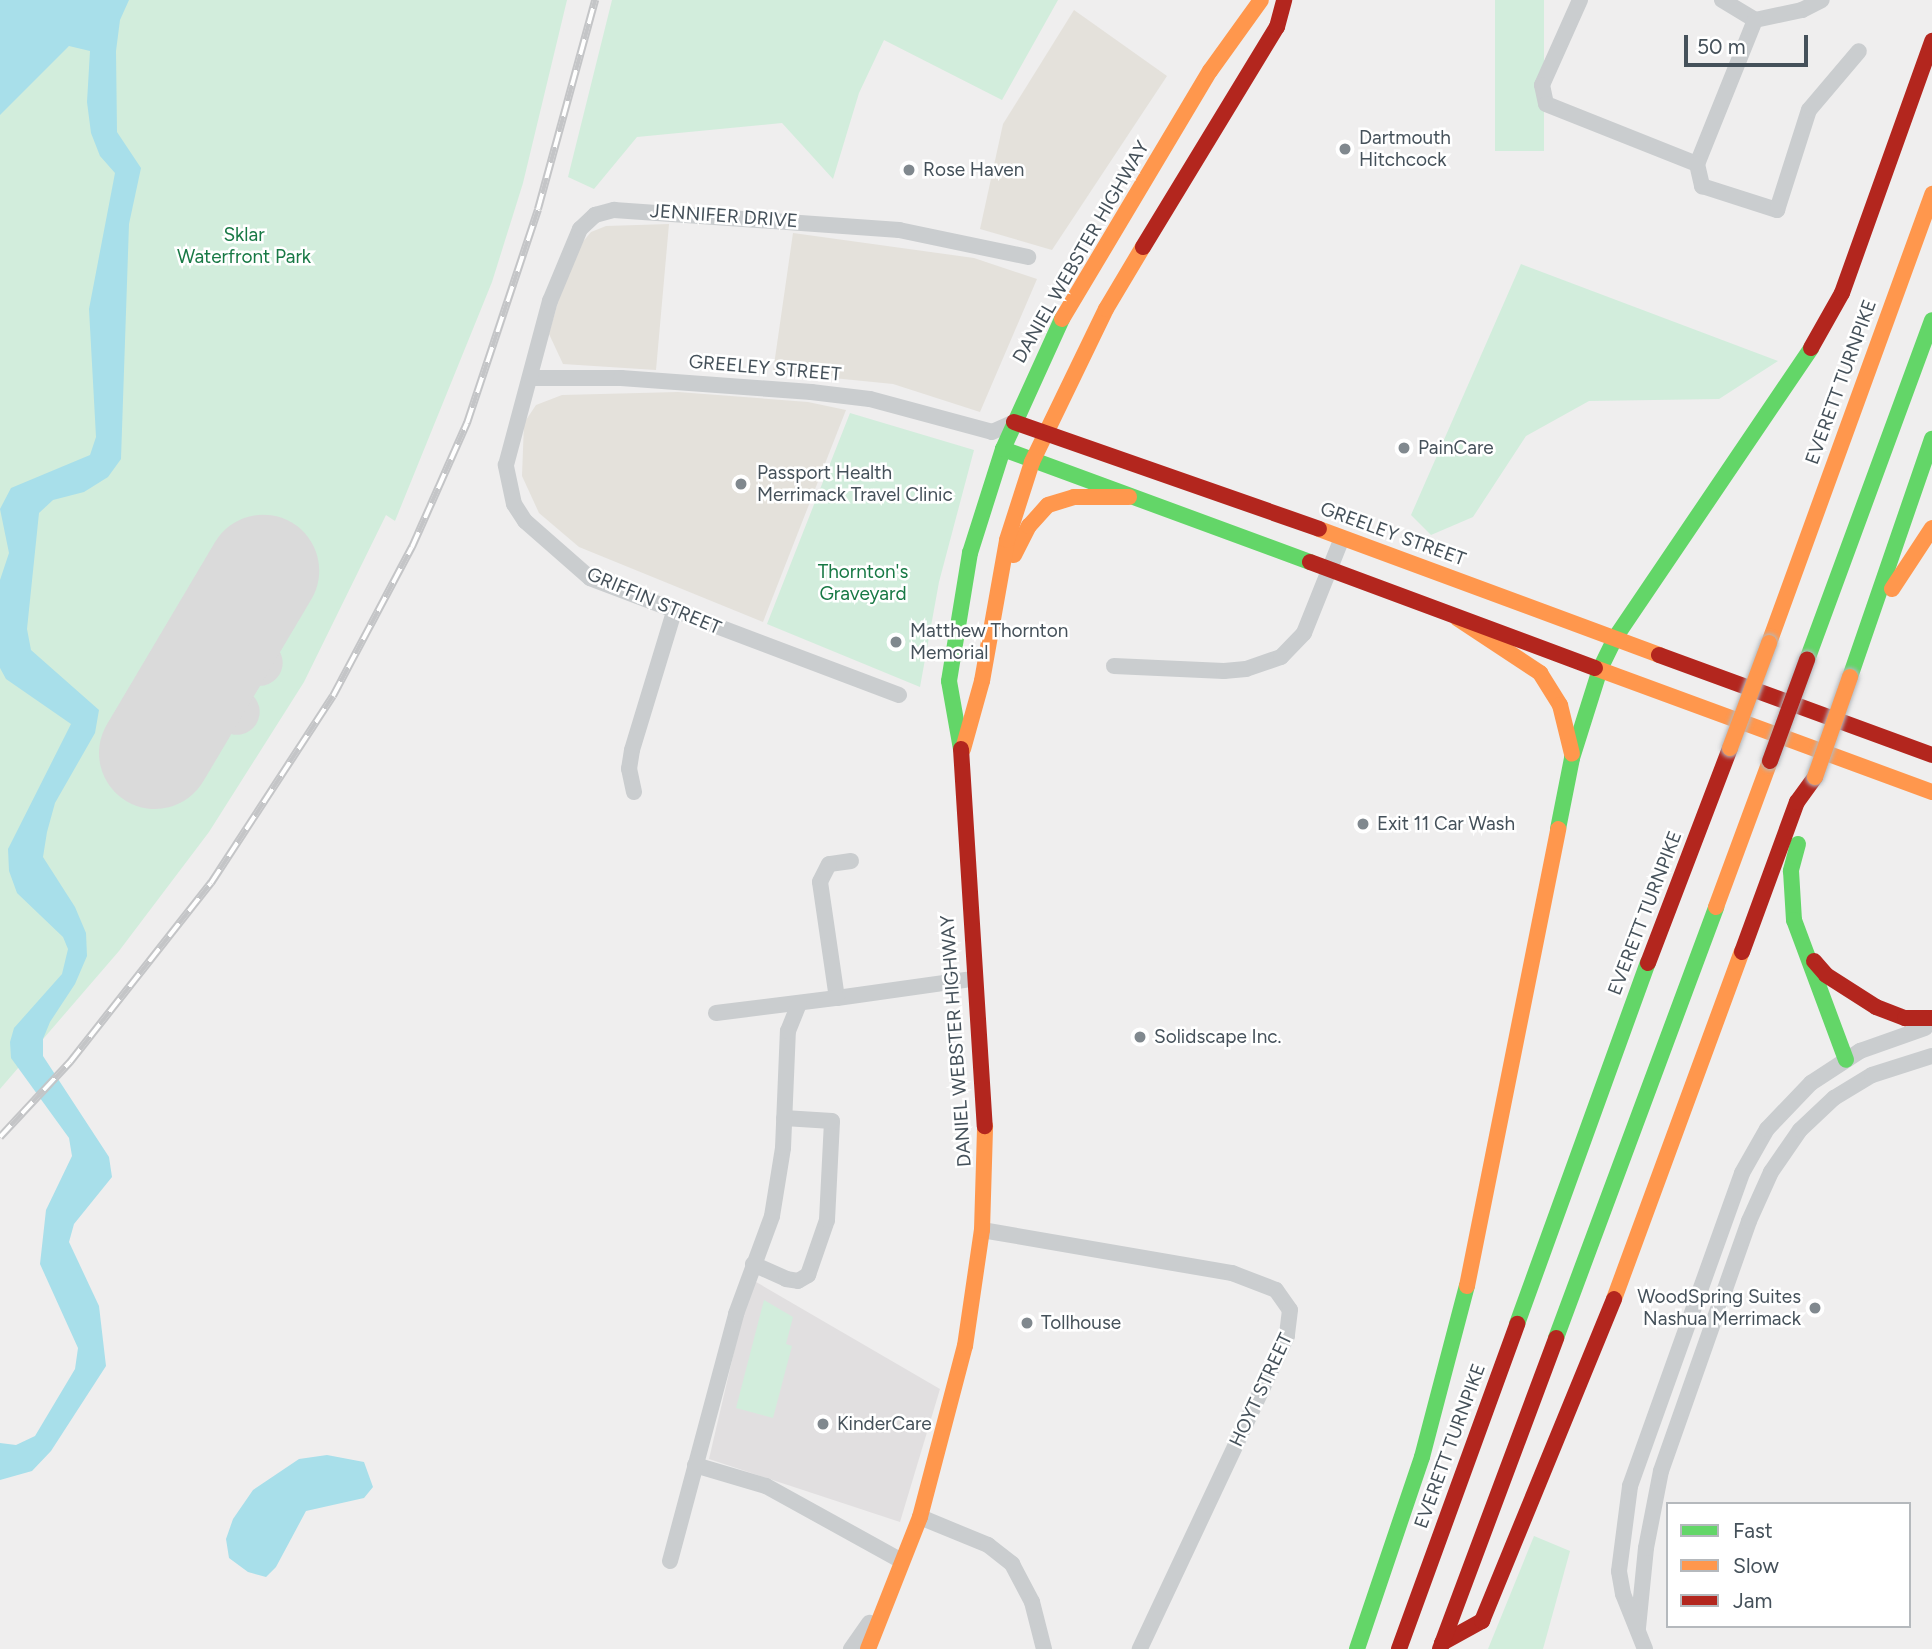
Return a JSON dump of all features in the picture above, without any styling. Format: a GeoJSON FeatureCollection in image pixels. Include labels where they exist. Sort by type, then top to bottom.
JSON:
{"type":"FeatureCollection","features":[{"type":"Feature","properties":{"kind":"main road","name":"DANIEL WEBSTER HIGHWAY"},"geometry":{"type":"LineString","coordinates":[[868,1649],[920,1517],[958,1382],[982,1230],[986,1139],[973,979],[963,750],[951,709],[953,640],[970,553],[1003,449],[1061,321],[1210,71],[1261,0]]}},
{"type":"Feature","properties":{"kind":"main road","name":"DANIEL WEBSTER HIGHWAY"},"geometry":{"type":"LineString","coordinates":[[963,750],[974,719],[1007,540],[1032,462],[1106,309],[1277,27],[1284,0]]}},
{"type":"Feature","properties":{"kind":"main road"},"geometry":{"type":"LineString","coordinates":[[1357,1649],[1422,1457],[1471,1270],[1572,758],[1600,669],[1615,638],[1821,334],[1842,293],[1932,41]]}},
{"type":"Feature","properties":{"kind":"main road","name":"EVERETT TURNPIKE"},"geometry":{"type":"LineString","coordinates":[[1399,1649],[1642,978],[1769,643],[1932,194]]}},
{"type":"Feature","properties":{"kind":"main road"},"geometry":{"type":"LineString","coordinates":[[1441,1646],[1932,320]]}},
{"type":"Feature","properties":{"kind":"main road","name":"GREELEY STREET"},"geometry":{"type":"LineString","coordinates":[[1014,422],[1342,538],[1932,755]]}},
{"type":"Feature","properties":{"kind":"main road"},"geometry":{"type":"LineString","coordinates":[[1846,1060],[1794,920],[1790,880],[1811,809],[1815,777],[1850,677],[1866,620],[1932,439]]}},
{"type":"Feature","properties":{"kind":"main road"},"geometry":{"type":"LineString","coordinates":[[1003,449],[1032,462],[1932,792]]}},
{"type":"Feature","properties":{"kind":"main road"},"geometry":{"type":"LineString","coordinates":[[1000,581],[1029,526],[1048,505],[1074,497],[1129,497]]}},
{"type":"Feature","properties":{"kind":"main road"},"geometry":{"type":"LineString","coordinates":[[1850,677],[1875,634],[1894,584],[1932,528]]}},
{"type":"Feature","properties":{"kind":"main road"},"geometry":{"type":"LineString","coordinates":[[1457,618],[1540,673],[1560,705],[1572,758]]}},
{"type":"Feature","properties":{"kind":"main road"},"geometry":{"type":"LineString","coordinates":[[1441,1646],[1482,1621],[1503,1577],[1598,1341],[1797,802],[1815,777]]}},
{"type":"Feature","properties":{"kind":"main road"},"geometry":{"type":"LineString","coordinates":[[1808,954],[1826,975],[1875,1007],[1905,1018],[1932,1018]]}},
{"type":"Feature","properties":{"kind":"street"},"geometry":{"type":"LineString","coordinates":[[1580,0],[1542,85],[1546,104],[1696,164]]}},
{"type":"Feature","properties":{"kind":"street"},"geometry":{"type":"LineString","coordinates":[[1722,0],[1755,20],[1802,10],[1822,0]]}},
{"type":"Feature","properties":{"kind":"street"},"geometry":{"type":"LineString","coordinates":[[1755,20],[1696,164],[1702,186],[1777,210],[1809,110],[1859,51]]}},
{"type":"Feature","properties":{"kind":"street","name":"JENNIFER DRIVE"},"geometry":{"type":"LineString","coordinates":[[530,378],[571,245],[595,215],[614,210],[900,230],[1028,257]]}},
{"type":"Feature","properties":{"kind":"street","name":"GREELEY STREET"},"geometry":{"type":"LineString","coordinates":[[530,378],[621,378],[811,392],[870,400],[992,432]]}},
{"type":"Feature","properties":{"kind":"street","name":"GRIFFIN STREET"},"geometry":{"type":"LineString","coordinates":[[530,378],[508,449],[507,475],[514,504],[551,547],[590,578],[899,695]]}},
{"type":"Feature","properties":{"kind":"street"},"geometry":{"type":"LineString","coordinates":[[1003,449],[992,432],[1014,422]]}},
{"type":"Feature","properties":{"kind":"street"},"geometry":{"type":"LineString","coordinates":[[1114,666],[1224,671],[1265,664],[1281,657],[1304,633],[1342,538]]}},
{"type":"Feature","properties":{"kind":"street"},"geometry":{"type":"LineString","coordinates":[[634,792],[629,769],[632,750],[674,611]]}},
{"type":"Feature","properties":{"kind":"street"},"geometry":{"type":"LineString","coordinates":[[837,998],[820,882],[829,864],[851,861]]}},
{"type":"Feature","properties":{"kind":"street"},"geometry":{"type":"LineString","coordinates":[[716,1013],[973,979]]}},
{"type":"Feature","properties":{"kind":"street"},"geometry":{"type":"LineString","coordinates":[[670,1561],[753,1265],[772,1216],[784,1118],[788,1031],[799,1004]]}},
{"type":"Feature","properties":{"kind":"street"},"geometry":{"type":"LineString","coordinates":[[1645,1649],[1639,1628],[1623,1594],[1619,1571],[1630,1486],[1730,1202],[1767,1129],[1811,1083],[1846,1060],[1886,1039],[1932,1027]]}},
{"type":"Feature","properties":{"kind":"street"},"geometry":{"type":"LineString","coordinates":[[1639,1628],[1646,1548],[1661,1471],[1749,1221],[1785,1150],[1818,1111],[1852,1085],[1896,1065],[1932,1056]]}},
{"type":"Feature","properties":{"kind":"street"},"geometry":{"type":"LineString","coordinates":[[1846,1060],[1852,1085]]}},
{"type":"Feature","properties":{"kind":"street"},"geometry":{"type":"LineString","coordinates":[[753,1265],[786,1279],[798,1281],[808,1275],[827,1220],[832,1121],[784,1118]]}},
{"type":"Feature","properties":{"kind":"street","name":"HOYT STREET"},"geometry":{"type":"LineString","coordinates":[[982,1230],[1232,1273],[1276,1290],[1290,1310],[1287,1336],[1140,1649]]}},
{"type":"Feature","properties":{"kind":"street"},"geometry":{"type":"LineString","coordinates":[[695,1465],[766,1486],[902,1561]]}},
{"type":"Feature","properties":{"kind":"street"},"geometry":{"type":"LineString","coordinates":[[920,1517],[988,1545],[1012,1564],[1032,1602],[1044,1649]]}},
{"type":"Feature","properties":{"kind":"street"},"geometry":{"type":"LineString","coordinates":[[851,1649],[889,1596]]}},
{"type":"Feature","properties":{"kind":"shaded area"},"geometry":{"type":"Polygon","coordinates":[[[1074,10],[1167,76],[1052,250],[980,229],[1003,124],[1074,10]]]}},
{"type":"Feature","properties":{"kind":"shaded area"},"geometry":{"type":"Polygon","coordinates":[[[669,224],[656,370],[563,364],[549,334],[563,284],[581,244],[591,232],[606,226],[669,224]]]}},
{"type":"Feature","properties":{"kind":"shaded area"},"geometry":{"type":"Polygon","coordinates":[[[793,233],[974,258],[1037,279],[980,412],[893,384],[773,372],[793,233]]]}},
{"type":"Feature","properties":{"kind":"shaded area"},"geometry":{"type":"Polygon","coordinates":[[[678,392],[808,402],[846,410],[763,622],[579,547],[539,513],[522,476],[524,423],[536,405],[562,395],[678,392]]]}},
{"type":"Feature","properties":{"kind":"shaded area","name":"KinderCare"},"geometry":{"type":"Polygon","coordinates":[[[751,1279],[940,1389],[900,1522],[709,1459],[751,1279]]]}},
{"type":"Feature","properties":{"kind":"green space","name":"Sklar Waterfront Park"},"geometry":{"type":"Polygon","coordinates":[[[104,0],[567,0],[523,183],[492,282],[395,521],[386,515],[304,682],[209,832],[119,951],[0,1089],[0,98],[70,45],[104,0]]]}},
{"type":"Feature","properties":{"kind":"green space"},"geometry":{"type":"Polygon","coordinates":[[[612,0],[1058,0],[1002,100],[884,40],[859,93],[833,179],[782,123],[637,137],[594,189],[568,177],[612,0]]]}},
{"type":"Feature","properties":{"kind":"green space"},"geometry":{"type":"Polygon","coordinates":[[[1495,0],[1544,0],[1544,151],[1495,151],[1495,0]]]}},
{"type":"Feature","properties":{"kind":"green space"},"geometry":{"type":"Polygon","coordinates":[[[1521,264],[1778,361],[1719,399],[1589,401],[1526,436],[1473,517],[1431,535],[1411,515],[1521,264]]]}},
{"type":"Feature","properties":{"kind":"green space","name":"Thornton's Graveyard"},"geometry":{"type":"Polygon","coordinates":[[[850,413],[974,450],[939,582],[920,687],[767,624],[850,413]]]}},
{"type":"Feature","properties":{"kind":"green space"},"geometry":{"type":"Polygon","coordinates":[[[764,1300],[793,1317],[786,1344],[792,1346],[773,1418],[736,1408],[764,1300]]]}},
{"type":"Feature","properties":{"kind":"green space"},"geometry":{"type":"Polygon","coordinates":[[[1534,1536],[1570,1551],[1543,1649],[1488,1649],[1534,1536]]]}},
{"type":"Feature","properties":{"kind":"water"},"geometry":{"type":"Polygon","coordinates":[[[0,0],[129,0],[120,20],[116,51],[117,132],[141,168],[129,224],[121,459],[108,477],[84,492],[53,500],[39,513],[27,629],[31,650],[99,710],[95,733],[55,803],[47,832],[43,857],[75,907],[86,933],[87,956],[75,984],[50,1022],[43,1039],[43,1056],[109,1157],[112,1177],[74,1224],[69,1242],[99,1306],[106,1366],[51,1451],[32,1471],[0,1480],[0,1443],[16,1445],[35,1436],[75,1369],[78,1348],[40,1264],[46,1210],[72,1156],[69,1138],[11,1058],[10,1042],[14,1028],[62,974],[68,949],[63,937],[17,893],[9,871],[8,849],[71,724],[6,679],[0,668],[0,580],[9,553],[0,509],[11,488],[90,455],[96,437],[89,309],[115,173],[100,156],[91,133],[87,102],[90,51],[69,46],[0,115],[0,0]]]}},
{"type":"Feature","properties":{"kind":"water"},"geometry":{"type":"Polygon","coordinates":[[[327,1455],[364,1462],[373,1487],[364,1498],[306,1511],[276,1567],[266,1577],[248,1572],[229,1558],[226,1539],[233,1519],[253,1490],[299,1459],[327,1455]]]}},
{"type":"Feature","properties":{"kind":"taxiway"},"geometry":{"type":"LineString","coordinates":[[222,640],[260,663]]}},
{"type":"Feature","properties":{"kind":"taxiway"},"geometry":{"type":"LineString","coordinates":[[195,686],[237,712]]}},
{"type":"Feature","properties":{"kind":"runway"},"geometry":{"type":"LineString","coordinates":[[155,753],[263,571]]}},
{"type":"Feature","properties":{"kind":"railway"},"geometry":{"type":"LineString","coordinates":[[0,1137],[70,1062],[211,883],[333,696],[412,547],[467,423],[538,209],[595,0]]}},
{"type":"Feature","properties":{"kind":"traffic: fast"},"geometry":{"type":"LineString","coordinates":[[961,749],[949,681],[970,553],[1003,449],[1062,319]]}},
{"type":"Feature","properties":{"kind":"traffic: fast"},"geometry":{"type":"LineString","coordinates":[[1807,660],[1932,320]]}},
{"type":"Feature","properties":{"kind":"traffic: fast"},"geometry":{"type":"LineString","coordinates":[[1558,829],[1572,758],[1600,669],[1615,638],[1811,348]]}},
{"type":"Feature","properties":{"kind":"traffic: fast"},"geometry":{"type":"LineString","coordinates":[[1850,677],[1932,439]]}},
{"type":"Feature","properties":{"kind":"traffic: fast"},"geometry":{"type":"LineString","coordinates":[[1003,449],[1310,562]]}},
{"type":"Feature","properties":{"kind":"traffic: fast"},"geometry":{"type":"LineString","coordinates":[[1798,844],[1791,871],[1794,920],[1846,1060]]}},
{"type":"Feature","properties":{"kind":"traffic: fast"},"geometry":{"type":"LineString","coordinates":[[1556,1338],[1716,907]]}},
{"type":"Feature","properties":{"kind":"traffic: fast"},"geometry":{"type":"LineString","coordinates":[[1517,1324],[1648,963]]}},
{"type":"Feature","properties":{"kind":"traffic: fast"},"geometry":{"type":"LineString","coordinates":[[1357,1649],[1422,1457],[1467,1286]]}},
{"type":"Feature","properties":{"kind":"traffic: slow"},"geometry":{"type":"LineString","coordinates":[[1062,319],[1210,71],[1261,0]]}},
{"type":"Feature","properties":{"kind":"traffic: slow"},"geometry":{"type":"LineString","coordinates":[[1769,643],[1932,194]]}},
{"type":"Feature","properties":{"kind":"traffic: slow"},"geometry":{"type":"LineString","coordinates":[[963,749],[982,681],[1007,540],[1032,462],[1106,309],[1143,247]]}},
{"type":"Feature","properties":{"kind":"traffic: slow"},"geometry":{"type":"LineString","coordinates":[[1014,555],[1029,526],[1048,505],[1074,497],[1129,497]]}},
{"type":"Feature","properties":{"kind":"traffic: slow"},"geometry":{"type":"LineString","coordinates":[[1892,589],[1932,528]]}},
{"type":"Feature","properties":{"kind":"traffic: slow"},"geometry":{"type":"LineString","coordinates":[[1319,529],[1659,655]]}},
{"type":"Feature","properties":{"kind":"traffic: slow"},"geometry":{"type":"LineString","coordinates":[[1457,618],[1540,673],[1560,705],[1572,754]]}},
{"type":"Feature","properties":{"kind":"traffic: slow"},"geometry":{"type":"LineString","coordinates":[[1730,748],[1769,643]]}},
{"type":"Feature","properties":{"kind":"traffic: slow"},"geometry":{"type":"LineString","coordinates":[[1595,668],[1932,792]]}},
{"type":"Feature","properties":{"kind":"traffic: slow"},"geometry":{"type":"LineString","coordinates":[[1815,777],[1850,677]]}},
{"type":"Feature","properties":{"kind":"traffic: slow"},"geometry":{"type":"LineString","coordinates":[[1716,907],[1770,761]]}},
{"type":"Feature","properties":{"kind":"traffic: slow"},"geometry":{"type":"LineString","coordinates":[[1467,1286],[1558,829]]}},
{"type":"Feature","properties":{"kind":"traffic: slow"},"geometry":{"type":"LineString","coordinates":[[1614,1299],[1742,952]]}},
{"type":"Feature","properties":{"kind":"traffic: slow"},"geometry":{"type":"LineString","coordinates":[[868,1649],[920,1517],[965,1346],[982,1230],[985,1126]]}},
{"type":"Feature","properties":{"kind":"traffic: jam"},"geometry":{"type":"LineString","coordinates":[[1143,247],[1277,27],[1284,0]]}},
{"type":"Feature","properties":{"kind":"traffic: jam"},"geometry":{"type":"LineString","coordinates":[[1811,348],[1842,293],[1932,41]]}},
{"type":"Feature","properties":{"kind":"traffic: jam"},"geometry":{"type":"LineString","coordinates":[[1014,422],[1319,529]]}},
{"type":"Feature","properties":{"kind":"traffic: jam"},"geometry":{"type":"LineString","coordinates":[[1310,562],[1595,668]]}},
{"type":"Feature","properties":{"kind":"traffic: jam"},"geometry":{"type":"LineString","coordinates":[[1659,655],[1932,755]]}},
{"type":"Feature","properties":{"kind":"traffic: jam"},"geometry":{"type":"LineString","coordinates":[[1770,761],[1807,660]]}},
{"type":"Feature","properties":{"kind":"traffic: jam"},"geometry":{"type":"LineString","coordinates":[[1648,963],[1730,748]]}},
{"type":"Feature","properties":{"kind":"traffic: jam"},"geometry":{"type":"LineString","coordinates":[[961,749],[985,1126]]}},
{"type":"Feature","properties":{"kind":"traffic: jam"},"geometry":{"type":"LineString","coordinates":[[1742,952],[1797,802],[1815,777]]}},
{"type":"Feature","properties":{"kind":"traffic: jam"},"geometry":{"type":"LineString","coordinates":[[1814,961],[1826,975],[1876,1007],[1905,1018],[1932,1018]]}},
{"type":"Feature","properties":{"kind":"traffic: jam"},"geometry":{"type":"LineString","coordinates":[[1442,1643],[1482,1621],[1614,1299]]}},
{"type":"Feature","properties":{"kind":"traffic: jam"},"geometry":{"type":"LineString","coordinates":[[1399,1649],[1517,1324]]}},
{"type":"Feature","properties":{"kind":"traffic: jam"},"geometry":{"type":"LineString","coordinates":[[1440,1649],[1556,1338]]}},
{"type":"Feature","properties":{"kind":"place","name":"Dartmouth Hitchcock"},"geometry":{"type":"Point","coordinates":[1345,149]}},
{"type":"Feature","properties":{"kind":"place","name":"Rose Haven"},"geometry":{"type":"Point","coordinates":[909,170]}},
{"type":"Feature","properties":{"kind":"place","name":"PainCare"},"geometry":{"type":"Point","coordinates":[1404,448]}},
{"type":"Feature","properties":{"kind":"place","name":"Passport Health Merrimack Travel Clinic"},"geometry":{"type":"Point","coordinates":[741,484]}},
{"type":"Feature","properties":{"kind":"place","name":"Matthew Thornton Memorial"},"geometry":{"type":"Point","coordinates":[896,642]}},
{"type":"Feature","properties":{"kind":"place","name":"Exit 11 Car Wash"},"geometry":{"type":"Point","coordinates":[1363,824]}},
{"type":"Feature","properties":{"kind":"place","name":"Solidscape Inc."},"geometry":{"type":"Point","coordinates":[1140,1037]}},
{"type":"Feature","properties":{"kind":"place","name":"WoodSpring Suites Nashua Merrimack"},"geometry":{"type":"Point","coordinates":[1815,1308]}},
{"type":"Feature","properties":{"kind":"place","name":"Tollhouse"},"geometry":{"type":"Point","coordinates":[1027,1323]}},
{"type":"Feature","properties":{"kind":"place","name":"KinderCare"},"geometry":{"type":"Point","coordinates":[823,1424]}}]}
